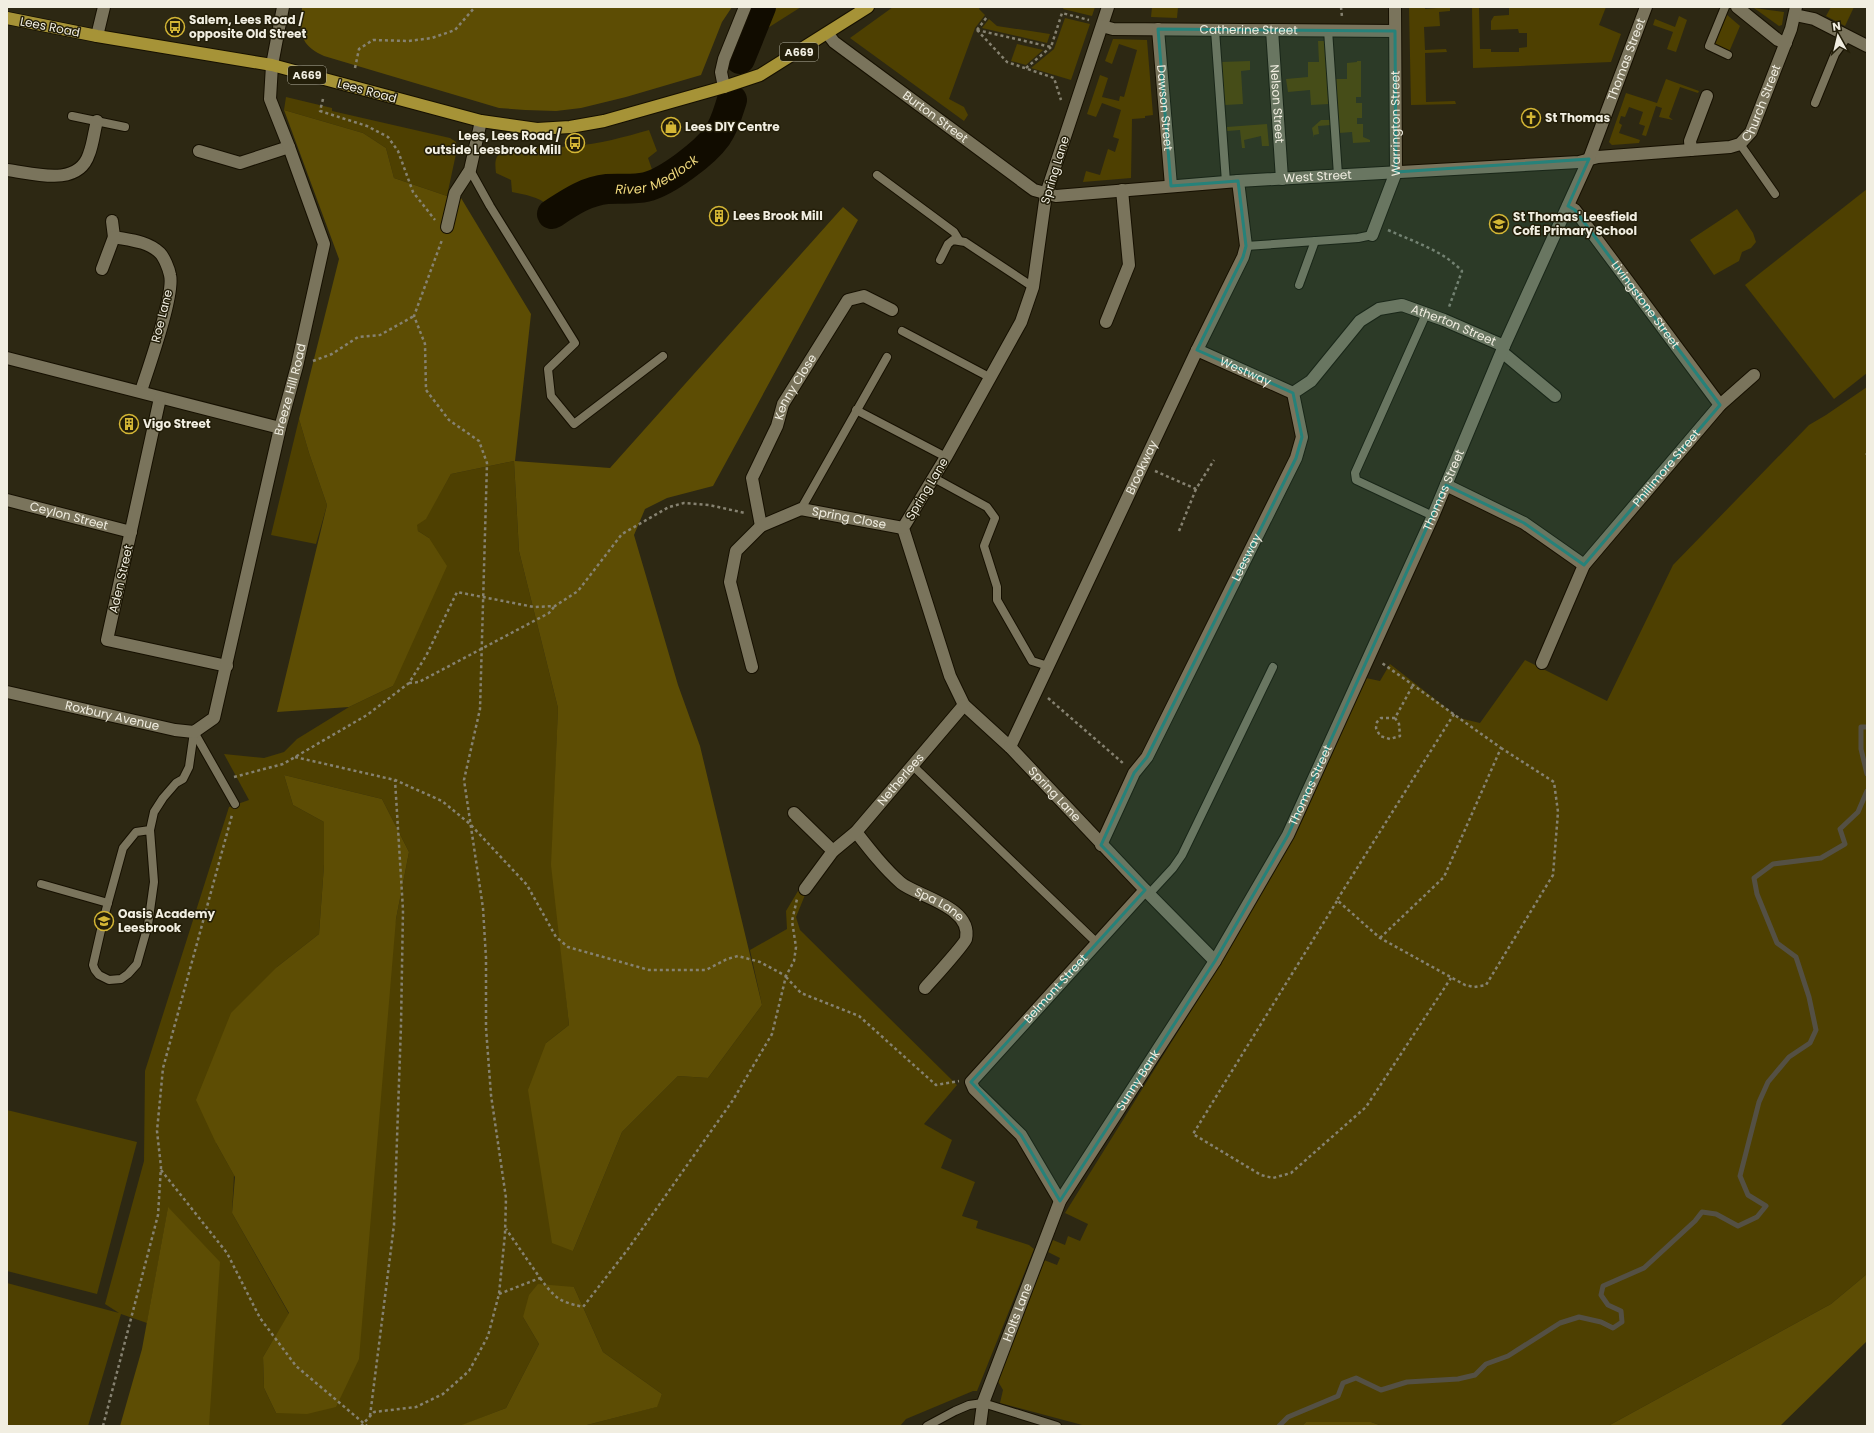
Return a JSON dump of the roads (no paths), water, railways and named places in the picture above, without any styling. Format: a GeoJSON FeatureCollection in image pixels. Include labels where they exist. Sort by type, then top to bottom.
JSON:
{"type":"FeatureCollection","features":[{"type":"Feature","properties":{"kind":"main road","name":"A669"},"geometry":{"type":"LineString","coordinates":[[724,86],[760,75],[828,34],[868,7]]}},
{"type":"Feature","properties":{"kind":"main road","name":"Lees Road"},"geometry":{"type":"LineString","coordinates":[[7,18],[97,36],[272,66],[481,121],[537,129],[570,127],[604,121],[724,86]]}},
{"type":"Feature","properties":{"kind":"street"},"geometry":{"type":"LineString","coordinates":[[97,36],[104,7]]}},
{"type":"Feature","properties":{"kind":"street","name":"Breeze Hill Road"},"geometry":{"type":"LineString","coordinates":[[194,732],[214,718],[280,428],[297,366],[324,244],[270,99],[272,66],[283,7]]}},
{"type":"Feature","properties":{"kind":"street"},"geometry":{"type":"LineString","coordinates":[[724,86],[721,72],[724,59],[745,7]]}},
{"type":"Feature","properties":{"kind":"street","name":"Spring Lane"},"geometry":{"type":"LineString","coordinates":[[1108,7],[1098,23],[1046,194],[1033,286],[1021,322],[934,478],[903,528],[950,676],[964,705],[1010,747],[1147,892],[1215,961]]}},
{"type":"Feature","properties":{"kind":"street","name":"Warrington Street"},"geometry":{"type":"LineString","coordinates":[[1373,230],[1396,172],[1395,7]]}},
{"type":"Feature","properties":{"kind":"street","name":"Thomas Street"},"geometry":{"type":"LineString","coordinates":[[1215,961],[1288,835],[1433,516],[1503,349],[1589,159],[1646,7]]}},
{"type":"Feature","properties":{"kind":"street"},"geometry":{"type":"LineString","coordinates":[[1737,7],[1778,40],[1786,43]]}},
{"type":"Feature","properties":{"kind":"street"},"geometry":{"type":"LineString","coordinates":[[1796,11],[1867,46]]}},
{"type":"Feature","properties":{"kind":"street","name":"Church Street"},"geometry":{"type":"LineString","coordinates":[[1589,159],[1730,147],[1740,144],[1751,132],[1786,43],[1796,11]]}},
{"type":"Feature","properties":{"kind":"street","name":"Catherine Street"},"geometry":{"type":"LineString","coordinates":[[1098,23],[1113,29],[1395,31]]}},
{"type":"Feature","properties":{"kind":"street","name":"Dawson Street"},"geometry":{"type":"LineString","coordinates":[[1158,29],[1171,186]]}},
{"type":"Feature","properties":{"kind":"street","name":"Nelson Street"},"geometry":{"type":"LineString","coordinates":[[1272,30],[1282,179]]}},
{"type":"Feature","properties":{"kind":"street","name":"Burton Street"},"geometry":{"type":"LineString","coordinates":[[828,34],[834,42],[1034,190],[1046,194]]}},
{"type":"Feature","properties":{"kind":"street"},"geometry":{"type":"LineString","coordinates":[[1691,150],[1690,141],[1707,96]]}},
{"type":"Feature","properties":{"kind":"street"},"geometry":{"type":"LineString","coordinates":[[7,170],[60,176],[70,174],[82,167],[89,155],[97,121]]}},
{"type":"Feature","properties":{"kind":"street"},"geometry":{"type":"LineString","coordinates":[[446,230],[456,193],[470,170],[481,121]]}},
{"type":"Feature","properties":{"kind":"street"},"geometry":{"type":"LineString","coordinates":[[199,151],[240,163],[289,147]]}},
{"type":"Feature","properties":{"kind":"street","name":"West Street"},"geometry":{"type":"LineString","coordinates":[[1046,194],[1056,196],[1238,181],[1579,162],[1589,159]]}},
{"type":"Feature","properties":{"kind":"street","name":"Brookway"},"geometry":{"type":"LineString","coordinates":[[1010,747],[1197,350],[1243,258],[1246,246],[1238,181]]}},
{"type":"Feature","properties":{"kind":"street"},"geometry":{"type":"LineString","coordinates":[[1106,322],[1128,265],[1122,190]]}},
{"type":"Feature","properties":{"kind":"street","name":"Livingstone Street"},"geometry":{"type":"LineString","coordinates":[[1568,206],[1575,210],[1720,405]]}},
{"type":"Feature","properties":{"kind":"street"},"geometry":{"type":"LineString","coordinates":[[102,269],[114,237],[112,221]]}},
{"type":"Feature","properties":{"kind":"street","name":"Roe Lane"},"geometry":{"type":"LineString","coordinates":[[114,237],[134,240],[149,245],[160,254],[170,276],[169,299],[141,391]]}},
{"type":"Feature","properties":{"kind":"street","name":"Kenny Close"},"geometry":{"type":"LineString","coordinates":[[760,521],[752,478],[777,426],[783,404],[848,300],[864,296],[892,310]]}},
{"type":"Feature","properties":{"kind":"street","name":"Atherton Street"},"geometry":{"type":"LineString","coordinates":[[1293,393],[1311,381],[1360,321],[1379,309],[1402,305],[1444,320],[1503,349],[1555,396]]}},
{"type":"Feature","properties":{"kind":"street","name":"Westway"},"geometry":{"type":"LineString","coordinates":[[1197,350],[1293,393]]}},
{"type":"Feature","properties":{"kind":"street"},"geometry":{"type":"LineString","coordinates":[[7,358],[141,391],[160,398],[280,428]]}},
{"type":"Feature","properties":{"kind":"street","name":"Phillimore Street"},"geometry":{"type":"LineString","coordinates":[[1542,664],[1584,565],[1720,405],[1754,375]]}},
{"type":"Feature","properties":{"kind":"street","name":"Leesway"},"geometry":{"type":"LineString","coordinates":[[1102,845],[1134,773],[1147,757],[1296,458],[1302,437],[1293,393]]}},
{"type":"Feature","properties":{"kind":"street","name":"Aden Street"},"geometry":{"type":"LineString","coordinates":[[160,398],[132,532],[107,640],[227,666]]}},
{"type":"Feature","properties":{"kind":"street"},"geometry":{"type":"LineString","coordinates":[[1446,485],[1524,523],[1584,565]]}},
{"type":"Feature","properties":{"kind":"street","name":"Ceylon Street"},"geometry":{"type":"LineString","coordinates":[[7,500],[132,532]]}},
{"type":"Feature","properties":{"kind":"street","name":"Spring Close"},"geometry":{"type":"LineString","coordinates":[[752,667],[730,582],[736,551],[760,521],[801,510],[903,528]]}},
{"type":"Feature","properties":{"kind":"street","name":"Roxbury Avenue"},"geometry":{"type":"LineString","coordinates":[[7,692],[175,730],[194,732]]}},
{"type":"Feature","properties":{"kind":"street","name":"Netherlees"},"geometry":{"type":"LineString","coordinates":[[805,889],[833,851],[856,832],[964,705]]}},
{"type":"Feature","properties":{"kind":"street"},"geometry":{"type":"LineString","coordinates":[[794,813],[833,851]]}},
{"type":"Feature","properties":{"kind":"street","name":"Spa Lane"},"geometry":{"type":"LineString","coordinates":[[856,832],[879,861],[902,884],[944,904],[958,916],[967,930],[966,940],[925,988]]}},
{"type":"Feature","properties":{"kind":"street","name":"Belmont Street"},"geometry":{"type":"LineString","coordinates":[[1060,1201],[1021,1135],[972,1085],[1097,943],[1147,892]]}},
{"type":"Feature","properties":{"kind":"street","name":"Sunny Bank"},"geometry":{"type":"LineString","coordinates":[[1060,1201],[1215,961]]}},
{"type":"Feature","properties":{"kind":"street","name":"Holts Lane"},"geometry":{"type":"LineString","coordinates":[[980,1426],[983,1402],[1060,1201]]}},
{"type":"Feature","properties":{"kind":"lane"},"geometry":{"type":"LineString","coordinates":[[1724,7],[1709,46],[1728,55]]}},
{"type":"Feature","properties":{"kind":"lane"},"geometry":{"type":"LineString","coordinates":[[1215,30],[1226,182]]}},
{"type":"Feature","properties":{"kind":"lane"},"geometry":{"type":"LineString","coordinates":[[1328,30],[1338,175]]}},
{"type":"Feature","properties":{"kind":"lane"},"geometry":{"type":"LineString","coordinates":[[1815,103],[1835,54],[1848,36]]}},
{"type":"Feature","properties":{"kind":"lane"},"geometry":{"type":"LineString","coordinates":[[72,116],[125,127]]}},
{"type":"Feature","properties":{"kind":"lane"},"geometry":{"type":"LineString","coordinates":[[1740,144],[1775,194]]}},
{"type":"Feature","properties":{"kind":"lane"},"geometry":{"type":"LineString","coordinates":[[470,170],[494,213],[575,343],[548,369],[551,396],[574,424],[663,356]]}},
{"type":"Feature","properties":{"kind":"lane"},"geometry":{"type":"LineString","coordinates":[[877,175],[954,232],[959,240]]}},
{"type":"Feature","properties":{"kind":"lane"},"geometry":{"type":"LineString","coordinates":[[1246,246],[1358,238],[1373,230]]}},
{"type":"Feature","properties":{"kind":"lane"},"geometry":{"type":"LineString","coordinates":[[940,260],[948,244],[953,240],[959,240],[965,242],[1033,286]]}},
{"type":"Feature","properties":{"kind":"lane"},"geometry":{"type":"LineString","coordinates":[[1299,285],[1315,241]]}},
{"type":"Feature","properties":{"kind":"lane"},"geometry":{"type":"LineString","coordinates":[[1426,314],[1355,473],[1356,480],[1433,516]]}},
{"type":"Feature","properties":{"kind":"lane"},"geometry":{"type":"LineString","coordinates":[[902,331],[991,378]]}},
{"type":"Feature","properties":{"kind":"lane"},"geometry":{"type":"LineString","coordinates":[[801,510],[887,357]]}},
{"type":"Feature","properties":{"kind":"lane"},"geometry":{"type":"LineString","coordinates":[[856,410],[946,457]]}},
{"type":"Feature","properties":{"kind":"lane"},"geometry":{"type":"LineString","coordinates":[[934,478],[988,507],[995,518],[984,546],[997,587],[997,600],[1032,661],[1048,666]]}},
{"type":"Feature","properties":{"kind":"lane"},"geometry":{"type":"LineString","coordinates":[[1147,892],[1173,868],[1182,855],[1273,667]]}},
{"type":"Feature","properties":{"kind":"lane"},"geometry":{"type":"LineString","coordinates":[[194,732],[235,804]]}},
{"type":"Feature","properties":{"kind":"lane"},"geometry":{"type":"LineString","coordinates":[[150,830],[136,832],[123,848],[108,903],[94,965],[99,975],[109,980],[121,979],[137,964],[148,925],[154,882],[150,830],[154,812],[163,798],[176,783],[183,779],[189,766],[194,732]]}},
{"type":"Feature","properties":{"kind":"lane"},"geometry":{"type":"LineString","coordinates":[[913,766],[1097,943]]}},
{"type":"Feature","properties":{"kind":"lane"},"geometry":{"type":"LineString","coordinates":[[41,884],[108,903]]}},
{"type":"Feature","properties":{"kind":"lane"},"geometry":{"type":"LineString","coordinates":[[927,1426],[954,1411],[969,1405],[983,1402],[1057,1426]]}},
{"type":"Feature","properties":{"kind":"waterway","name":"River Medlock"},"geometry":{"type":"LineString","coordinates":[[740,59],[761,7]]}},
{"type":"Feature","properties":{"kind":"waterway","name":"River Medlock"},"geometry":{"type":"LineString","coordinates":[[552,214],[578,198],[592,192],[607,189],[631,189],[646,187],[655,184],[675,173],[695,158],[717,136],[724,123],[732,100]]}},
{"type":"Feature","properties":{"kind":"waterway"},"geometry":{"type":"LineString","coordinates":[[1867,727],[1861,727],[1861,749],[1867,774]]}},
{"type":"Feature","properties":{"kind":"waterway"},"geometry":{"type":"LineString","coordinates":[[1279,1426],[1288,1417],[1338,1396],[1343,1383],[1356,1378],[1381,1390],[1407,1382],[1458,1379],[1475,1375],[1486,1364],[1508,1356],[1560,1323],[1579,1317],[1601,1322],[1613,1328],[1622,1322],[1621,1311],[1608,1305],[1601,1295],[1603,1286],[1644,1268],[1695,1221],[1702,1212],[1716,1214],[1738,1226],[1757,1217],[1766,1206],[1748,1195],[1740,1176],[1759,1102],[1768,1082],[1789,1057],[1810,1043],[1816,1030],[1809,997],[1796,957],[1777,943],[1757,894],[1754,878],[1773,864],[1821,858],[1845,844],[1840,829],[1858,812],[1867,791]]}},
{"type":"Feature","properties":{"kind":"place","name":"Salem, Lees Road / opposite Old Street"},"geometry":{"type":"Point","coordinates":[175,27]}},
{"type":"Feature","properties":{"kind":"place","name":"St Thomas"},"geometry":{"type":"Point","coordinates":[1531,118]}},
{"type":"Feature","properties":{"kind":"place","name":"Lees DIY Centre"},"geometry":{"type":"Point","coordinates":[671,127]}},
{"type":"Feature","properties":{"kind":"place","name":"Lees, Lees Road / outside Leesbrook Mill"},"geometry":{"type":"Point","coordinates":[575,143]}},
{"type":"Feature","properties":{"kind":"place","name":"Lees Brook Mill"},"geometry":{"type":"Point","coordinates":[719,216]}},
{"type":"Feature","properties":{"kind":"place","name":"St Thomas' Leesfield CofE Primary School"},"geometry":{"type":"Point","coordinates":[1499,224]}},
{"type":"Feature","properties":{"kind":"place","name":"Vigo Street"},"geometry":{"type":"Point","coordinates":[129,424]}},
{"type":"Feature","properties":{"kind":"place","name":"Oasis Academy Leesbrook"},"geometry":{"type":"Point","coordinates":[104,921]}}]}
